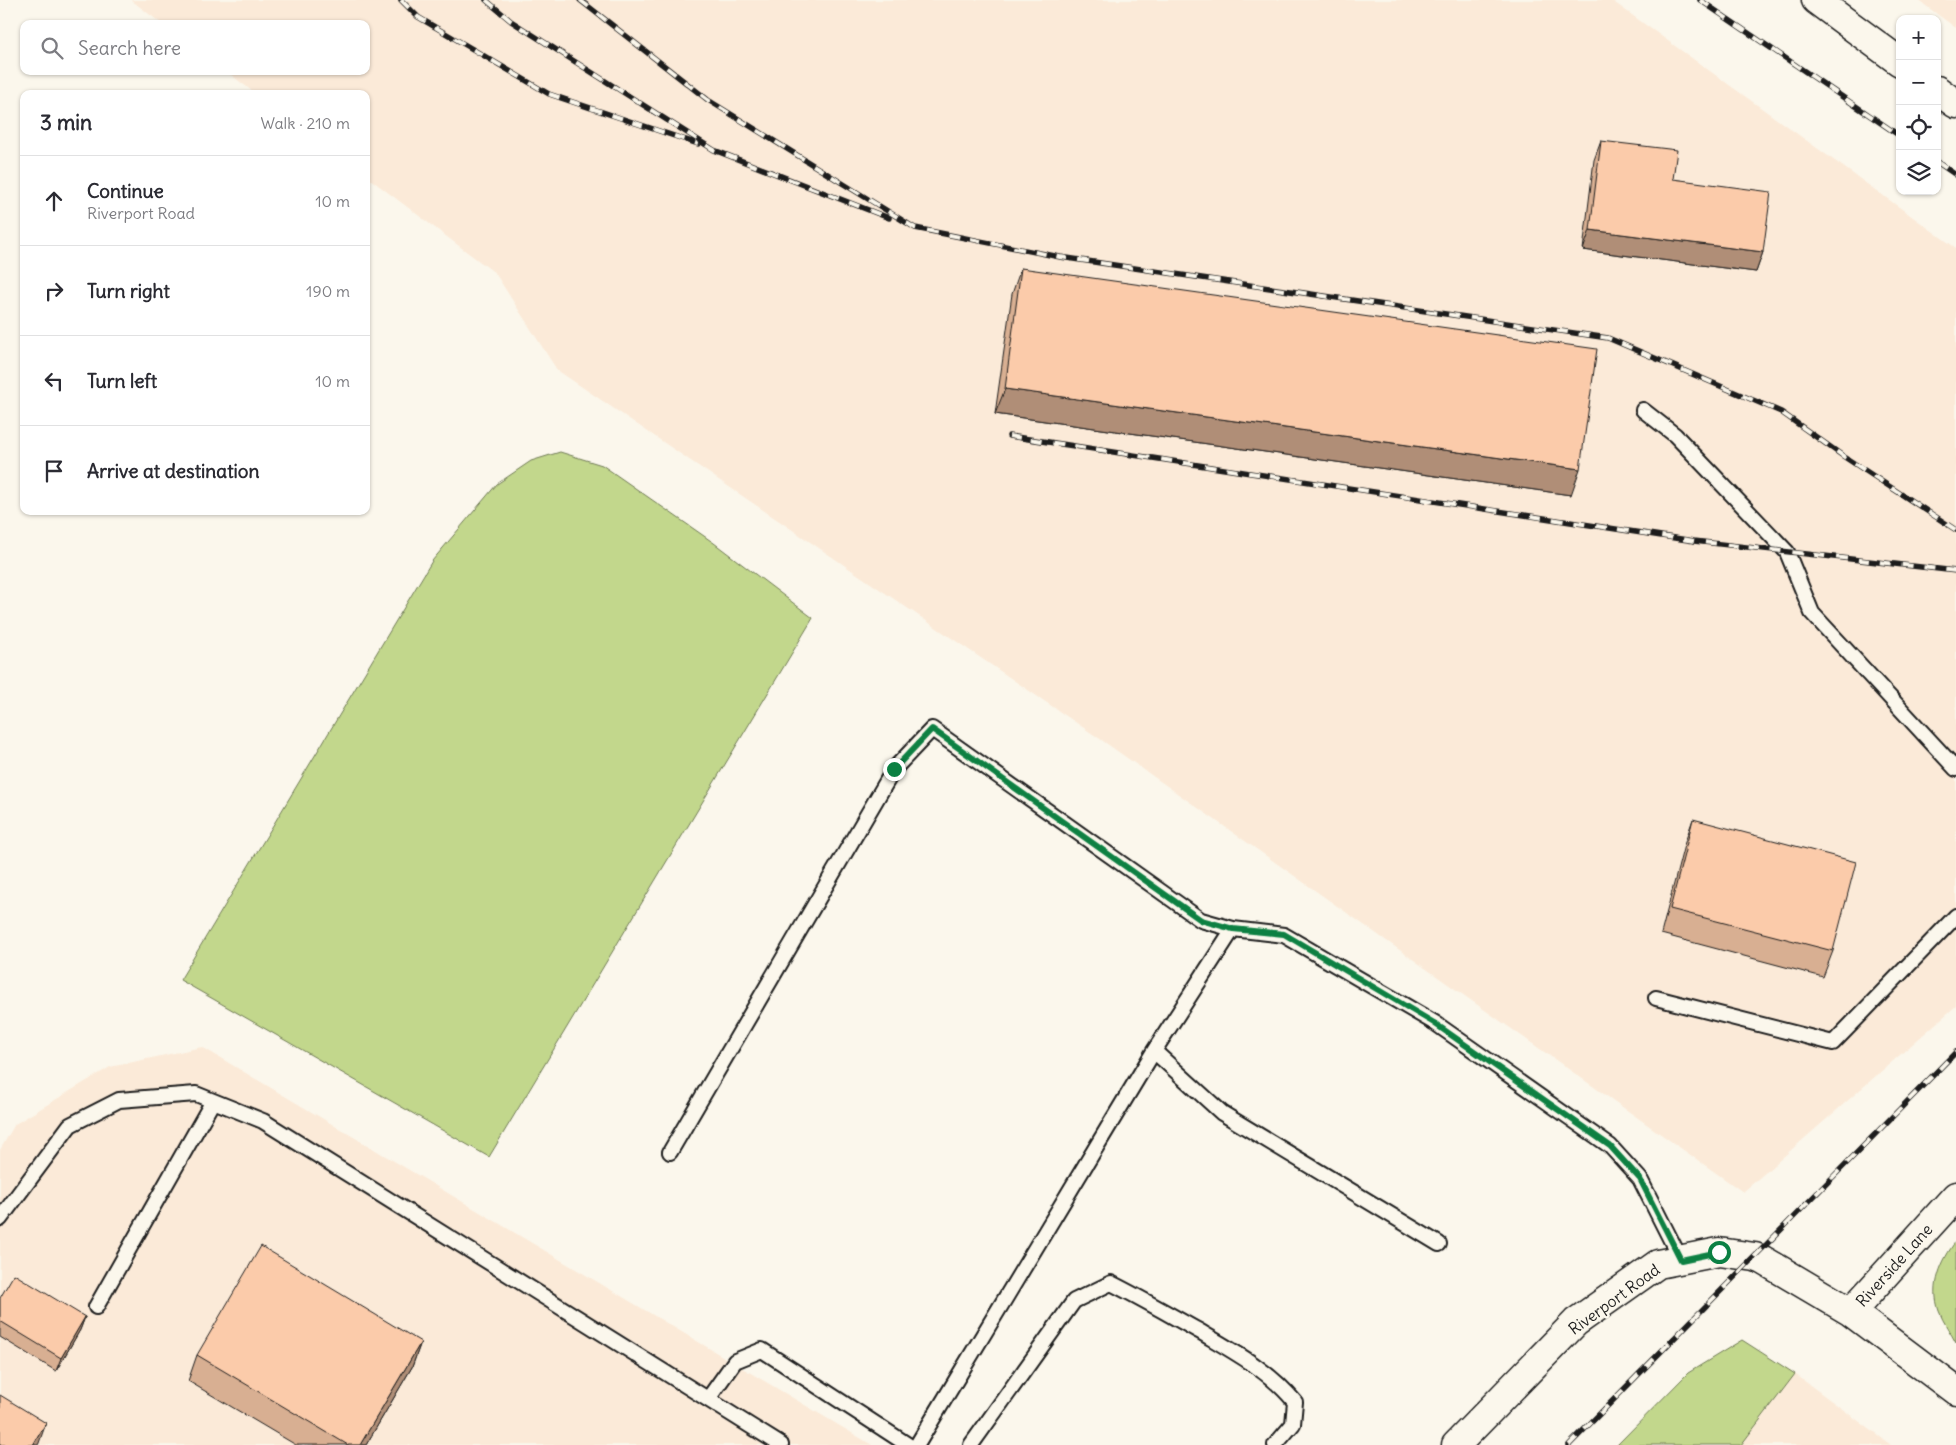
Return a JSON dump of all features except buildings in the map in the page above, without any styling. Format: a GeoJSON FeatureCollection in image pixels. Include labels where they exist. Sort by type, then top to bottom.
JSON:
{"type":"FeatureCollection","features":[{"type":"Feature","properties":{"kind":"street"},"geometry":{"type":"LineString","coordinates":[[1816,0],[1897,60]]}},
{"type":"Feature","properties":{"kind":"street"},"geometry":{"type":"LineString","coordinates":[[1941,93],[1956,104]]}},
{"type":"Feature","properties":{"kind":"street","name":"Riverside Lane"},"geometry":{"type":"LineString","coordinates":[[1851,1312],[1956,1196]]}},
{"type":"Feature","properties":{"kind":"street","name":"Riverport Road"},"geometry":{"type":"LineString","coordinates":[[1456,1445],[1576,1322],[1658,1264],[1719,1252],[1755,1257],[1851,1312],[1956,1391]]}},
{"type":"Feature","properties":{"kind":"lane"},"geometry":{"type":"LineString","coordinates":[[1643,410],[1675,435],[1786,552],[1812,613],[1956,768]]}},
{"type":"Feature","properties":{"kind":"lane"},"geometry":{"type":"LineString","coordinates":[[670,1152],[894,769],[932,729],[1201,920],[1233,929],[1284,934],[1434,1023],[1610,1146],[1640,1179],[1681,1260]]}},
{"type":"Feature","properties":{"kind":"lane"},"geometry":{"type":"LineString","coordinates":[[1656,998],[1833,1043],[1956,916]]}},
{"type":"Feature","properties":{"kind":"lane"},"geometry":{"type":"LineString","coordinates":[[917,1445],[1154,1051],[1233,929]]}},
{"type":"Feature","properties":{"kind":"lane"},"geometry":{"type":"LineString","coordinates":[[1154,1051],[1222,1113],[1439,1244]]}},
{"type":"Feature","properties":{"kind":"lane"},"geometry":{"type":"LineString","coordinates":[[0,1219],[70,1124],[119,1100],[196,1094],[263,1121],[781,1445]]}},
{"type":"Feature","properties":{"kind":"lane"},"geometry":{"type":"LineString","coordinates":[[96,1307],[213,1101]]}},
{"type":"Feature","properties":{"kind":"lane"},"geometry":{"type":"LineString","coordinates":[[971,1445],[1074,1301],[1111,1283],[1257,1365],[1288,1393],[1295,1402],[1293,1424],[1275,1445]]}},
{"type":"Feature","properties":{"kind":"lane"},"geometry":{"type":"LineString","coordinates":[[708,1399],[735,1361],[762,1350],[908,1445]]}},
{"type":"Feature","properties":{"kind":"shaded area"},"geometry":{"type":"Polygon","coordinates":[[[131,0],[1611,0],[1956,248],[1956,1006],[1743,1192],[1103,741],[557,370],[495,273],[370,179],[370,90],[251,90],[231,75],[370,75],[370,20],[157,20],[131,0]]]}},
{"type":"Feature","properties":{"kind":"shaded area"},"geometry":{"type":"Polygon","coordinates":[[[1918,0],[1956,0],[1956,28],[1941,15],[1918,0]]]}},
{"type":"Feature","properties":{"kind":"shaded area"},"geometry":{"type":"Polygon","coordinates":[[[202,1047],[872,1445],[0,1445],[0,1150],[15,1124],[110,1067],[202,1047]]]}},
{"type":"Feature","properties":{"kind":"shaded area"},"geometry":{"type":"Polygon","coordinates":[[[1795,1374],[1891,1445],[1741,1445],[1795,1374]]]}},
{"type":"Feature","properties":{"kind":"green space"},"geometry":{"type":"Polygon","coordinates":[[[560,452],[602,465],[714,543],[813,618],[489,1157],[180,980],[432,561],[497,484],[531,461],[560,452]]]}},
{"type":"Feature","properties":{"kind":"green space"},"geometry":{"type":"Polygon","coordinates":[[[1956,1241],[1956,1343],[1939,1311],[1936,1283],[1942,1265],[1956,1241]]]}},
{"type":"Feature","properties":{"kind":"green space"},"geometry":{"type":"Polygon","coordinates":[[[1742,1340],[1795,1374],[1741,1445],[1617,1445],[1688,1373],[1742,1340]]]}},
{"type":"Feature","properties":{"kind":"railway"},"geometry":{"type":"LineString","coordinates":[[401,0],[418,17],[549,94],[698,144]]}},
{"type":"Feature","properties":{"kind":"railway"},"geometry":{"type":"LineString","coordinates":[[486,0],[511,21],[714,150],[889,218]]}},
{"type":"Feature","properties":{"kind":"railway"},"geometry":{"type":"LineString","coordinates":[[580,0],[708,100],[915,228],[1060,257],[1608,338],[1781,412],[1843,456],[1956,530]]}},
{"type":"Feature","properties":{"kind":"railway"},"geometry":{"type":"LineString","coordinates":[[1700,0],[1896,133]]}},
{"type":"Feature","properties":{"kind":"railway"},"geometry":{"type":"LineString","coordinates":[[1941,165],[1956,175]]}},
{"type":"Feature","properties":{"kind":"railway"},"geometry":{"type":"LineString","coordinates":[[1009,436],[1694,541],[1956,571]]}},
{"type":"Feature","properties":{"kind":"railway"},"geometry":{"type":"LineString","coordinates":[[1569,1445],[1956,1052]]}},
{"type":"Feature","properties":{"kind":"route"},"geometry":{"type":"LineString","coordinates":[[894,769],[932,729],[1201,920],[1233,929],[1284,934],[1434,1023],[1610,1146],[1640,1179],[1681,1260],[1719,1252]]}}]}
